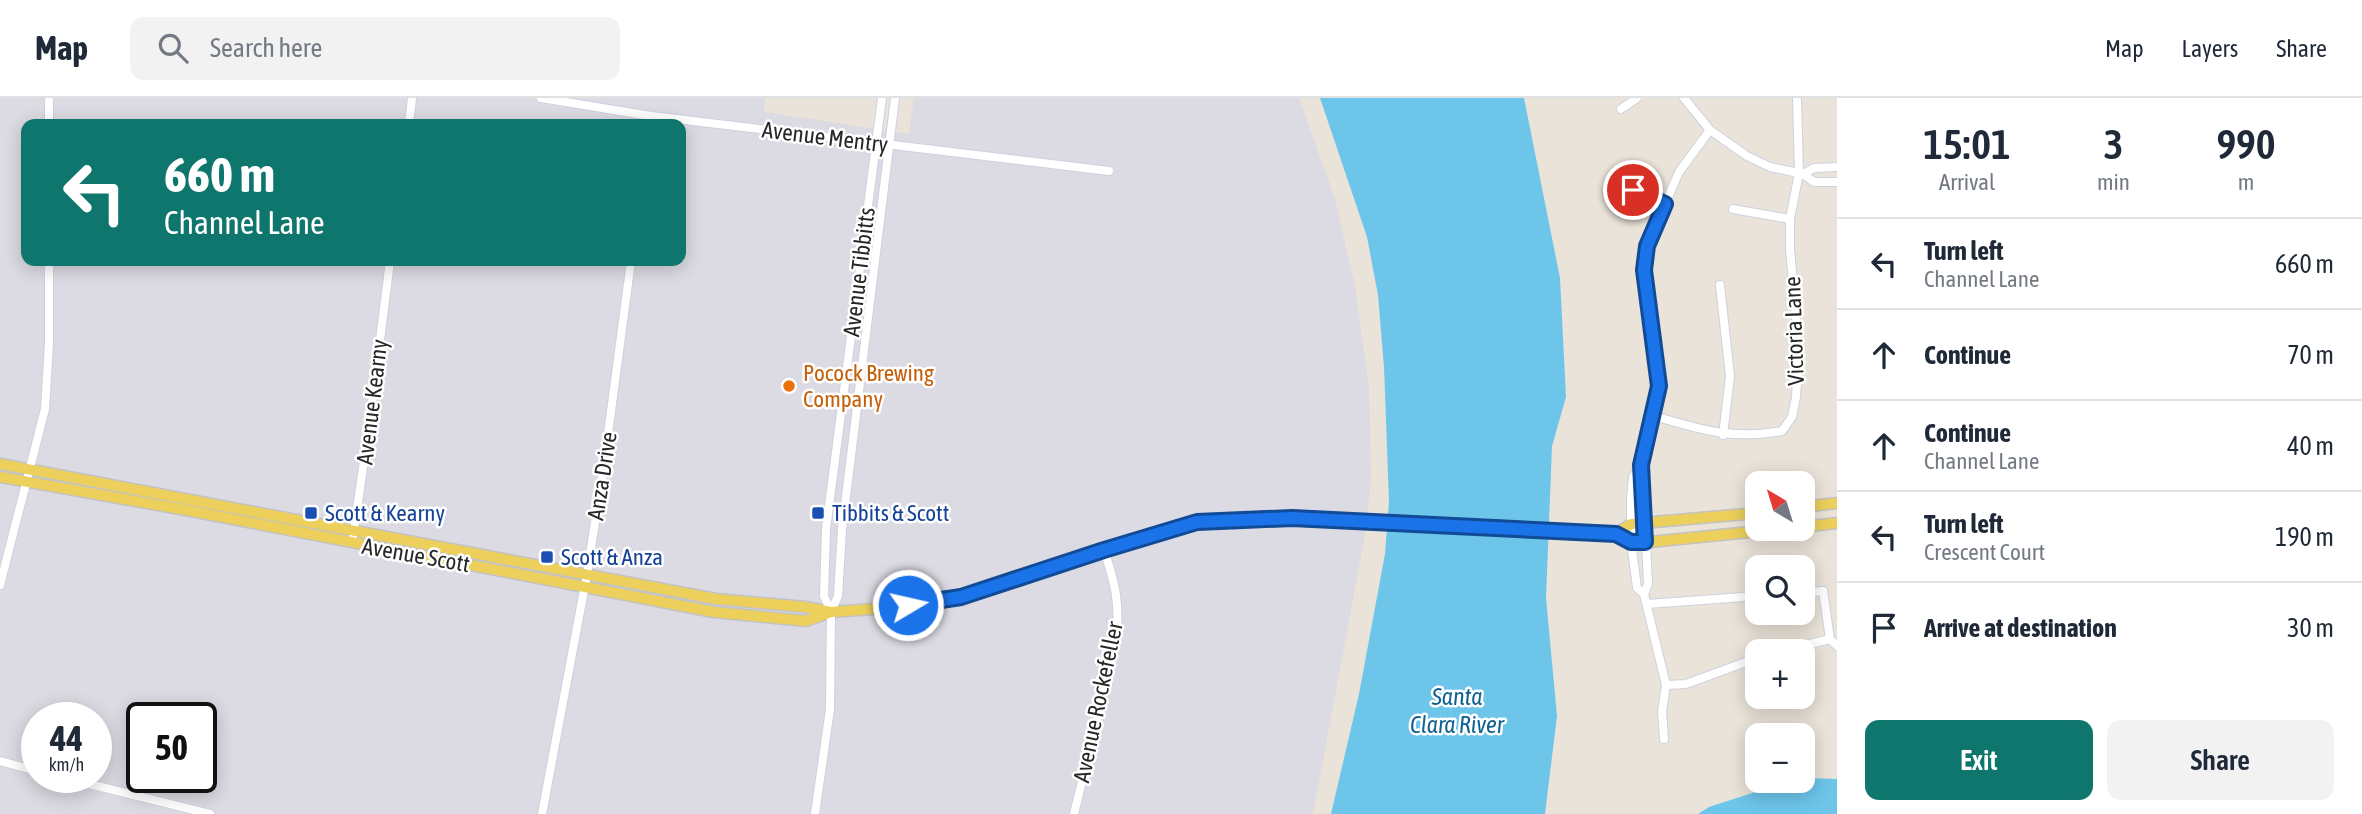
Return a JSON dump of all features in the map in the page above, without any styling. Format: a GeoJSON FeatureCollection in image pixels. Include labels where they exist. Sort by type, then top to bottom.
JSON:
{"type":"FeatureCollection","features":[{"type":"Feature","properties":{"kind":"main road","name":"Avenue Scott"},"geometry":{"type":"LineString","coordinates":[[0,464],[716,598],[831,612],[887,608],[961,597],[1197,522],[1292,518],[1616,534],[1631,542],[1745,532]]}},
{"type":"Feature","properties":{"kind":"main road","name":"Avenue Scott"},"geometry":{"type":"LineString","coordinates":[[0,477],[757,618],[806,621],[831,612]]}},
{"type":"Feature","properties":{"kind":"main road"},"geometry":{"type":"LineString","coordinates":[[1815,506],[1837,503]]}},
{"type":"Feature","properties":{"kind":"main road"},"geometry":{"type":"LineString","coordinates":[[1616,534],[1631,524],[1745,514]]}},
{"type":"Feature","properties":{"kind":"main road"},"geometry":{"type":"LineString","coordinates":[[1815,526],[1837,523]]}},
{"type":"Feature","properties":{"kind":"street"},"geometry":{"type":"LineString","coordinates":[[49,98],[49,119]]}},
{"type":"Feature","properties":{"kind":"street"},"geometry":{"type":"LineString","coordinates":[[410,119],[412,98]]}},
{"type":"Feature","properties":{"kind":"street","name":"Avenue Mentry"},"geometry":{"type":"LineString","coordinates":[[541,98],[645,119]]}},
{"type":"Feature","properties":{"kind":"street","name":"Avenue Tibbitts"},"geometry":{"type":"LineString","coordinates":[[831,612],[824,596],[826,529],[881,98]]}},
{"type":"Feature","properties":{"kind":"street","name":"Avenue Tibbitts"},"geometry":{"type":"LineString","coordinates":[[815,814],[830,709],[831,612],[838,596],[842,529],[895,98]]}},
{"type":"Feature","properties":{"kind":"street"},"geometry":{"type":"LineString","coordinates":[[1621,109],[1637,98]]}},
{"type":"Feature","properties":{"kind":"street"},"geometry":{"type":"LineString","coordinates":[[1684,98],[1710,130],[1747,156],[1770,167],[1801,174],[1814,181],[1837,181]]}},
{"type":"Feature","properties":{"kind":"street","name":"Victoria Lane"},"geometry":{"type":"LineString","coordinates":[[1654,416],[1723,435],[1755,436],[1782,431],[1792,417],[1799,352],[1790,249],[1790,219],[1801,174],[1797,98]]}},
{"type":"Feature","properties":{"kind":"street","name":"Avenue Mentry"},"geometry":{"type":"LineString","coordinates":[[686,124],[889,144],[1110,171]]}},
{"type":"Feature","properties":{"kind":"street"},"geometry":{"type":"LineString","coordinates":[[1644,594],[1648,584],[1641,465],[1659,386],[1644,270],[1647,246],[1679,172],[1710,130]]}},
{"type":"Feature","properties":{"kind":"street"},"geometry":{"type":"LineString","coordinates":[[1801,174],[1814,168],[1837,167]]}},
{"type":"Feature","properties":{"kind":"street"},"geometry":{"type":"LineString","coordinates":[[1633,190],[1665,204]]}},
{"type":"Feature","properties":{"kind":"street"},"geometry":{"type":"LineString","coordinates":[[1733,208],[1790,219]]}},
{"type":"Feature","properties":{"kind":"street"},"geometry":{"type":"LineString","coordinates":[[0,585],[46,397],[49,266]]}},
{"type":"Feature","properties":{"kind":"street","name":"Avenue Kearny"},"geometry":{"type":"LineString","coordinates":[[352,543],[389,266]]}},
{"type":"Feature","properties":{"kind":"street","name":"Anza Drive"},"geometry":{"type":"LineString","coordinates":[[542,814],[587,574],[630,266]]}},
{"type":"Feature","properties":{"kind":"street"},"geometry":{"type":"LineString","coordinates":[[1720,285],[1730,376],[1723,435]]}},
{"type":"Feature","properties":{"kind":"street"},"geometry":{"type":"LineString","coordinates":[[1641,465],[1633,477],[1631,542],[1636,586],[1644,594],[1667,685],[1662,712],[1664,739]]}},
{"type":"Feature","properties":{"kind":"street","name":"Avenue Rockefeller"},"geometry":{"type":"LineString","coordinates":[[1074,814],[1118,624],[1117,588],[1104,550]]}},
{"type":"Feature","properties":{"kind":"street"},"geometry":{"type":"LineString","coordinates":[[1815,592],[1823,591],[1830,639],[1837,646]]}},
{"type":"Feature","properties":{"kind":"street"},"geometry":{"type":"LineString","coordinates":[[1647,604],[1745,597]]}},
{"type":"Feature","properties":{"kind":"street"},"geometry":{"type":"LineString","coordinates":[[1815,643],[1830,639]]}},
{"type":"Feature","properties":{"kind":"street"},"geometry":{"type":"LineString","coordinates":[[1667,685],[1686,684],[1745,662]]}},
{"type":"Feature","properties":{"kind":"street"},"geometry":{"type":"LineString","coordinates":[[0,761],[21,767]]}},
{"type":"Feature","properties":{"kind":"street"},"geometry":{"type":"LineString","coordinates":[[112,790],[210,814]]}},
{"type":"Feature","properties":{"kind":"shaded area"},"geometry":{"type":"Polygon","coordinates":[[[0,98],[765,98],[764,112],[909,134],[914,98],[1299,98],[1335,199],[1355,286],[1369,388],[1371,480],[1364,540],[1313,814],[0,814],[0,98]]]}},
{"type":"Feature","properties":{"kind":"water","name":"Santa Clara River"},"geometry":{"type":"Polygon","coordinates":[[[1320,98],[1524,98],[1560,278],[1566,397],[1552,446],[1546,598],[1557,716],[1545,814],[1331,814],[1359,694],[1385,554],[1389,501],[1384,367],[1378,295],[1367,237],[1320,98]]]}},
{"type":"Feature","properties":{"kind":"water"},"geometry":{"type":"Polygon","coordinates":[[[1815,778],[1837,779],[1837,814],[1698,814],[1709,807],[1752,793],[1815,793],[1815,778]]]}},
{"type":"Feature","properties":{"kind":"place","name":"Pocock Brewing Company"},"geometry":{"type":"Point","coordinates":[789,386]}},
{"type":"Feature","properties":{"kind":"place","name":"Scott & Kearny"},"geometry":{"type":"Point","coordinates":[311,513]}},
{"type":"Feature","properties":{"kind":"place","name":"Tibbits & Scott"},"geometry":{"type":"Point","coordinates":[818,513]}},
{"type":"Feature","properties":{"kind":"place","name":"Scott & Anza"},"geometry":{"type":"Point","coordinates":[547,557]}},
{"type":"Feature","properties":{"kind":"route"},"geometry":{"type":"LineString","coordinates":[[908,605],[961,597],[1197,522],[1292,518],[1616,534],[1631,542],[1645,542],[1641,465],[1659,386],[1644,270],[1647,246],[1665,204],[1633,190]]}}]}
